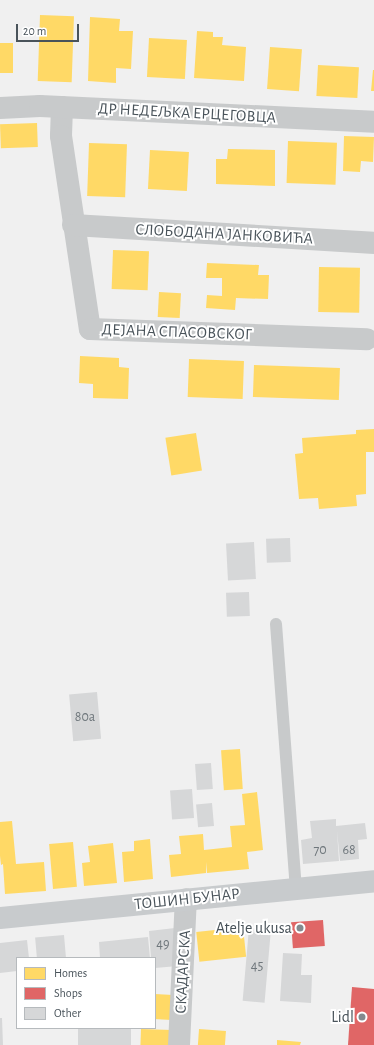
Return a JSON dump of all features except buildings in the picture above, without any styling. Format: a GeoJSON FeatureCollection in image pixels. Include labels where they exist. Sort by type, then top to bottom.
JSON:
{"type":"FeatureCollection","features":[{"type":"Feature","properties":{"kind":"main road","name":"ТОШИН БУНАР"},"geometry":{"type":"LineString","coordinates":[[0,918],[374,881]]}},
{"type":"Feature","properties":{"kind":"street","name":"ДР НЕДЕЉКА ЕРЦЕГОВЦА"},"geometry":{"type":"LineString","coordinates":[[0,108],[62,107],[374,122]]}},
{"type":"Feature","properties":{"kind":"street","name":"ДЕЈАНА СПАСОВСКОГ"},"geometry":{"type":"LineString","coordinates":[[62,107],[61,136],[73,226],[90,329],[367,339]]}},
{"type":"Feature","properties":{"kind":"street","name":"СЛОБОДАНА ЈАНКОВИЋА"},"geometry":{"type":"LineString","coordinates":[[73,226],[374,243]]}},
{"type":"Feature","properties":{"kind":"street","name":"СКАДАРСКА"},"geometry":{"type":"LineString","coordinates":[[179,1045],[186,900]]}},
{"type":"Feature","properties":{"kind":"lane"},"geometry":{"type":"LineString","coordinates":[[276,624],[296,888]]}},
{"type":"Feature","properties":{"kind":"place","name":"Atelje ukusa"},"geometry":{"type":"Point","coordinates":[300,928]}},
{"type":"Feature","properties":{"kind":"place","name":"Lidl"},"geometry":{"type":"Point","coordinates":[362,1017]}}]}
